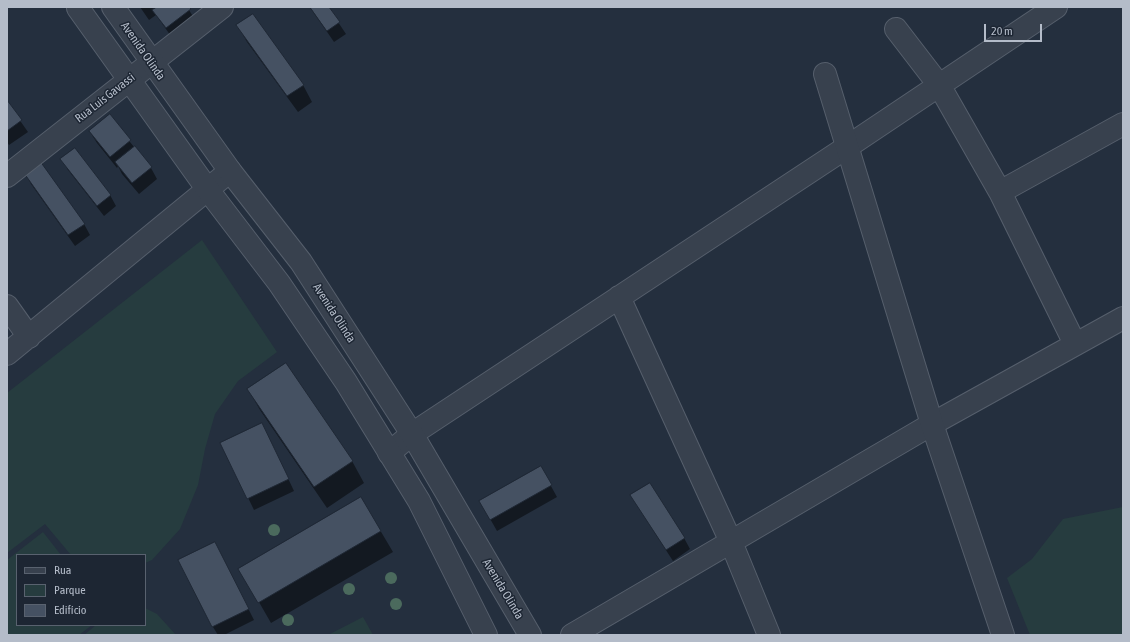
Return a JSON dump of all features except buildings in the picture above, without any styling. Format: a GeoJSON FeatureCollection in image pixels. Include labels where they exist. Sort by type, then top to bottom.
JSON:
{"type":"FeatureCollection","features":[{"type":"Feature","properties":{"kind":"street"},"geometry":{"type":"LineString","coordinates":[[80,7],[78,8],[208,190],[279,283],[346,382],[419,501],[486,635]]}},
{"type":"Feature","properties":{"kind":"street","name":"Avenida Olinda"},"geometry":{"type":"LineString","coordinates":[[113,7],[230,171],[301,262],[412,434],[530,635]]}},
{"type":"Feature","properties":{"kind":"street","name":"Rua Luis Gavassi"},"geometry":{"type":"LineString","coordinates":[[7,176],[222,7]]}},
{"type":"Feature","properties":{"kind":"street"},"geometry":{"type":"LineString","coordinates":[[389,453],[412,434],[1056,7]]}},
{"type":"Feature","properties":{"kind":"street"},"geometry":{"type":"LineString","coordinates":[[896,29],[939,85],[1000,192],[1075,344]]}},
{"type":"Feature","properties":{"kind":"street"},"geometry":{"type":"LineString","coordinates":[[825,74],[932,424],[1004,635]]}},
{"type":"Feature","properties":{"kind":"street"},"geometry":{"type":"LineString","coordinates":[[1000,192],[1123,124]]}},
{"type":"Feature","properties":{"kind":"street"},"geometry":{"type":"LineString","coordinates":[[7,354],[230,171]]}},
{"type":"Feature","properties":{"kind":"street"},"geometry":{"type":"LineString","coordinates":[[619,297],[731,542],[769,635]]}},
{"type":"Feature","properties":{"kind":"street"},"geometry":{"type":"LineString","coordinates":[[7,306],[29,337]]}},
{"type":"Feature","properties":{"kind":"street"},"geometry":{"type":"LineString","coordinates":[[572,635],[932,424],[1123,318]]}},
{"type":"Feature","properties":{"kind":"green space"},"geometry":{"type":"Polygon","coordinates":[[[202,240],[277,352],[238,381],[215,414],[205,449],[198,485],[180,529],[152,560],[146,563],[146,554],[70,554],[45,524],[7,553],[7,393],[202,240]]]}},
{"type":"Feature","properties":{"kind":"green space"},"geometry":{"type":"Polygon","coordinates":[[[1123,507],[1123,635],[1030,635],[1007,578],[1032,559],[1063,519],[1123,507]]]}},
{"type":"Feature","properties":{"kind":"green space"},"geometry":{"type":"Polygon","coordinates":[[[43,532],[60,554],[16,554],[16,626],[91,626],[79,635],[7,635],[7,560],[43,532]]]}},
{"type":"Feature","properties":{"kind":"green space"},"geometry":{"type":"Polygon","coordinates":[[[146,608],[157,614],[176,635],[84,635],[95,626],[146,626],[146,608]]]}},
{"type":"Feature","properties":{"kind":"green space"},"geometry":{"type":"Polygon","coordinates":[[[363,617],[373,635],[328,635],[363,617]]]}}]}
